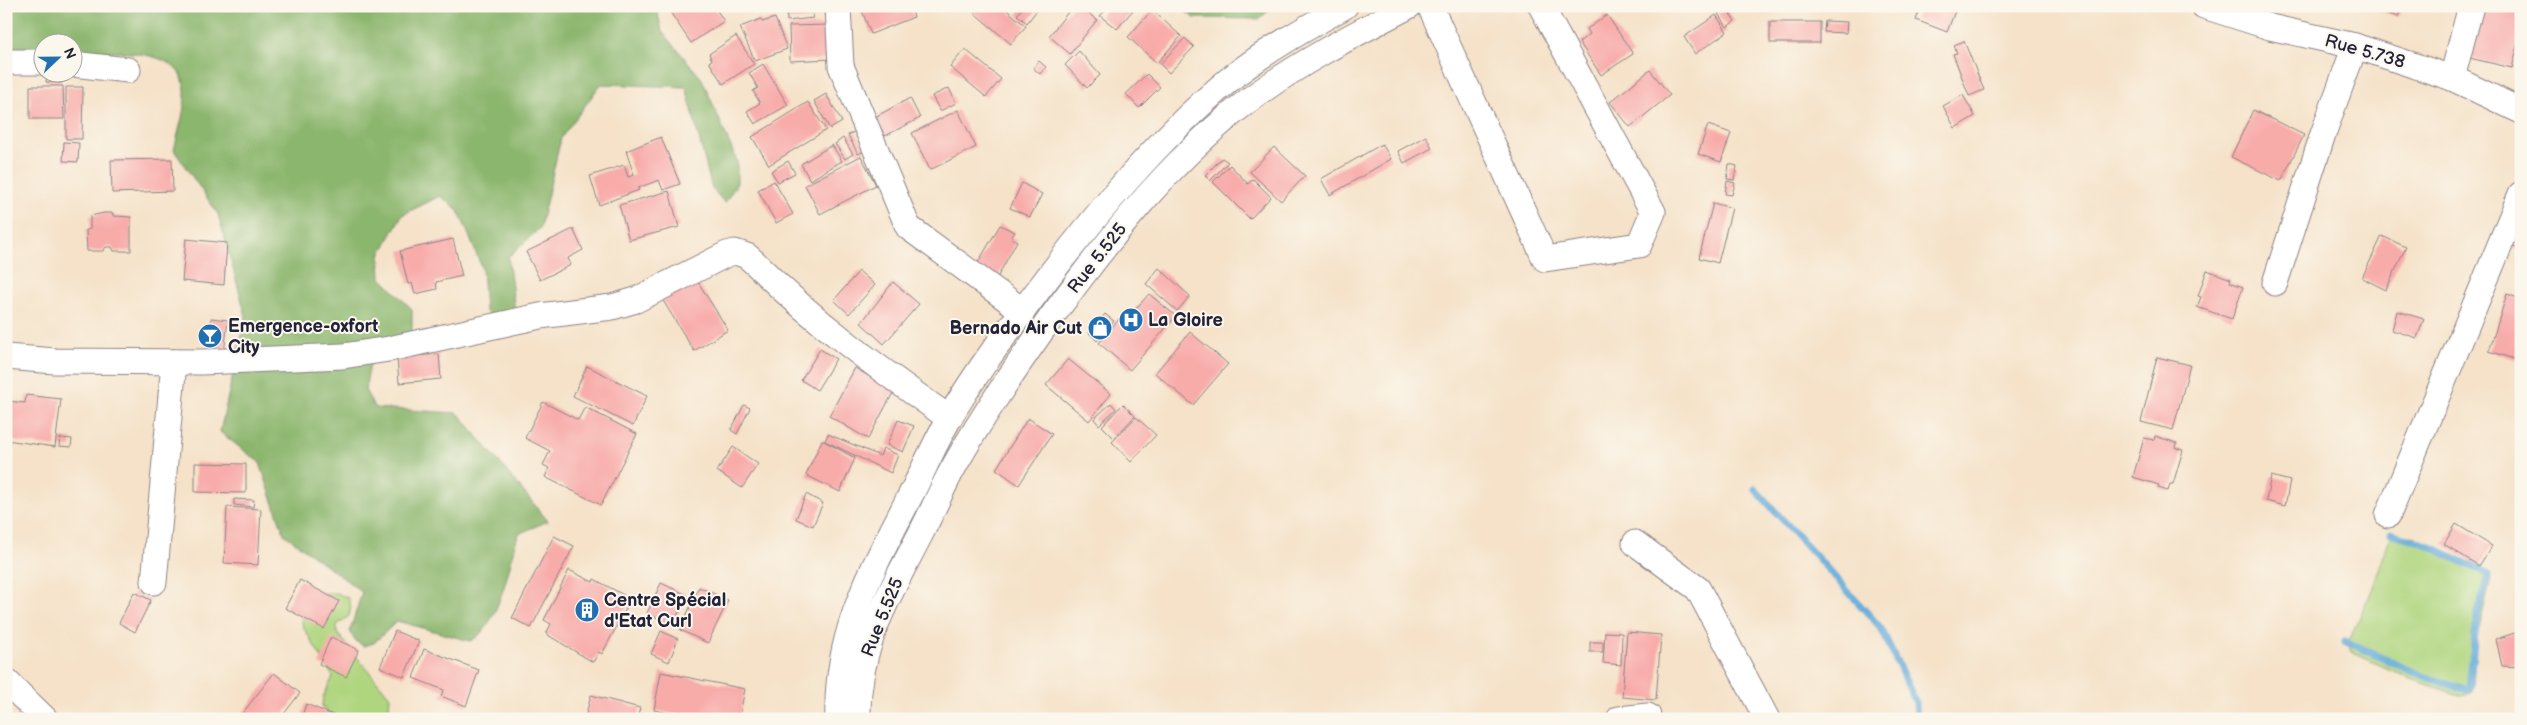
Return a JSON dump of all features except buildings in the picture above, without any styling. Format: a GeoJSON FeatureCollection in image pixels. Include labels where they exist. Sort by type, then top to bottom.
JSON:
{"type":"FeatureCollection","features":[{"type":"Feature","properties":{"kind":"street"},"geometry":{"type":"LineString","coordinates":[[838,6],[841,66],[908,226],[1023,311]]}},
{"type":"Feature","properties":{"kind":"street","name":"Rue 5.525"},"geometry":{"type":"LineString","coordinates":[[838,719],[837,694],[842,658],[866,580],[949,418],[1023,311],[1059,262],[1136,170],[1177,128],[1231,79],[1299,32],[1345,6]]}},
{"type":"Feature","properties":{"kind":"street","name":"Rue 5.525"},"geometry":{"type":"LineString","coordinates":[[858,719],[863,667],[885,598],[967,444],[1027,351],[1072,289],[1147,195],[1186,156],[1241,106],[1327,51],[1409,6]]}},
{"type":"Feature","properties":{"kind":"street"},"geometry":{"type":"LineString","coordinates":[[1430,6],[1545,259],[1639,246],[1652,212],[1541,6]]}},
{"type":"Feature","properties":{"kind":"street","name":"Rue 5.738"},"geometry":{"type":"LineString","coordinates":[[2204,6],[2270,27],[2355,46],[2452,78],[2521,111]]}},
{"type":"Feature","properties":{"kind":"street"},"geometry":{"type":"LineString","coordinates":[[2452,78],[2471,6]]}},
{"type":"Feature","properties":{"kind":"street"},"geometry":{"type":"LineString","coordinates":[[2275,283],[2322,134],[2355,46]]}},
{"type":"Feature","properties":{"kind":"street"},"geometry":{"type":"LineString","coordinates":[[6,62],[32,62]]}},
{"type":"Feature","properties":{"kind":"street"},"geometry":{"type":"LineString","coordinates":[[82,65],[128,70]]}},
{"type":"Feature","properties":{"kind":"street"},"geometry":{"type":"LineString","coordinates":[[2388,515],[2521,194]]}},
{"type":"Feature","properties":{"kind":"street"},"geometry":{"type":"LineString","coordinates":[[6,357],[55,361],[174,362],[343,356],[389,349],[495,324],[612,307],[636,300],[718,258],[735,252],[747,256],[809,313],[864,358],[949,418]]}},
{"type":"Feature","properties":{"kind":"street"},"geometry":{"type":"LineString","coordinates":[[154,582],[174,362]]}},
{"type":"Feature","properties":{"kind":"street"},"geometry":{"type":"LineString","coordinates":[[1636,543],[1698,589],[1767,719]]}},
{"type":"Feature","properties":{"kind":"street"},"geometry":{"type":"LineString","coordinates":[[6,681],[45,719]]}},
{"type":"Feature","properties":{"kind":"street"},"geometry":{"type":"LineString","coordinates":[[1619,719],[1648,716],[1648,719]]}},
{"type":"Feature","properties":{"kind":"green space"},"geometry":{"type":"Polygon","coordinates":[[[6,6],[656,6],[662,31],[702,79],[737,161],[737,183],[725,203],[712,189],[686,87],[601,84],[561,138],[540,228],[508,257],[516,319],[495,324],[485,310],[482,268],[457,209],[440,196],[402,215],[380,255],[381,278],[412,309],[412,332],[373,349],[365,390],[375,408],[458,413],[548,521],[518,534],[502,594],[489,623],[480,634],[470,641],[397,621],[374,643],[364,646],[355,641],[350,631],[362,592],[284,534],[260,463],[220,432],[246,316],[218,214],[174,150],[185,97],[183,80],[174,67],[161,59],[144,55],[125,52],[82,52],[82,32],[32,32],[32,50],[6,49],[6,6]]]}},
{"type":"Feature","properties":{"kind":"green space"},"geometry":{"type":"Polygon","coordinates":[[[1179,6],[1273,6],[1260,19],[1194,18],[1179,6]]]}},
{"type":"Feature","properties":{"kind":"green space"},"geometry":{"type":"Polygon","coordinates":[[[2397,533],[2415,537],[2489,574],[2491,578],[2476,641],[2473,685],[2471,692],[2463,696],[2413,680],[2351,652],[2348,643],[2372,590],[2389,540],[2397,533]]]}},
{"type":"Feature","properties":{"kind":"green space"},"geometry":{"type":"Polygon","coordinates":[[[326,593],[337,593],[348,598],[351,607],[349,616],[337,625],[337,633],[390,697],[388,719],[333,719],[322,706],[323,697],[333,677],[303,627],[301,616],[316,596],[326,593]]]}},
{"type":"Feature","properties":{"kind":"waterway"},"geometry":{"type":"LineString","coordinates":[[1755,489],[1881,628],[1916,703],[1917,719]]}},
{"type":"Feature","properties":{"kind":"waterway"},"geometry":{"type":"LineString","coordinates":[[2345,641],[2423,676],[2466,690],[2469,688],[2477,616],[2488,574],[2428,545],[2391,533]]}},
{"type":"Feature","properties":{"kind":"place","name":"La Gloire"},"geometry":{"type":"Point","coordinates":[1131,320]}},
{"type":"Feature","properties":{"kind":"place","name":"Bernado Air Cut"},"geometry":{"type":"Point","coordinates":[1100,328]}},
{"type":"Feature","properties":{"kind":"place","name":"Emergence-oxfort City"},"geometry":{"type":"Point","coordinates":[210,336]}},
{"type":"Feature","properties":{"kind":"place","name":"Centre Spécial d'Etat Curl"},"geometry":{"type":"Point","coordinates":[587,610]}}]}
